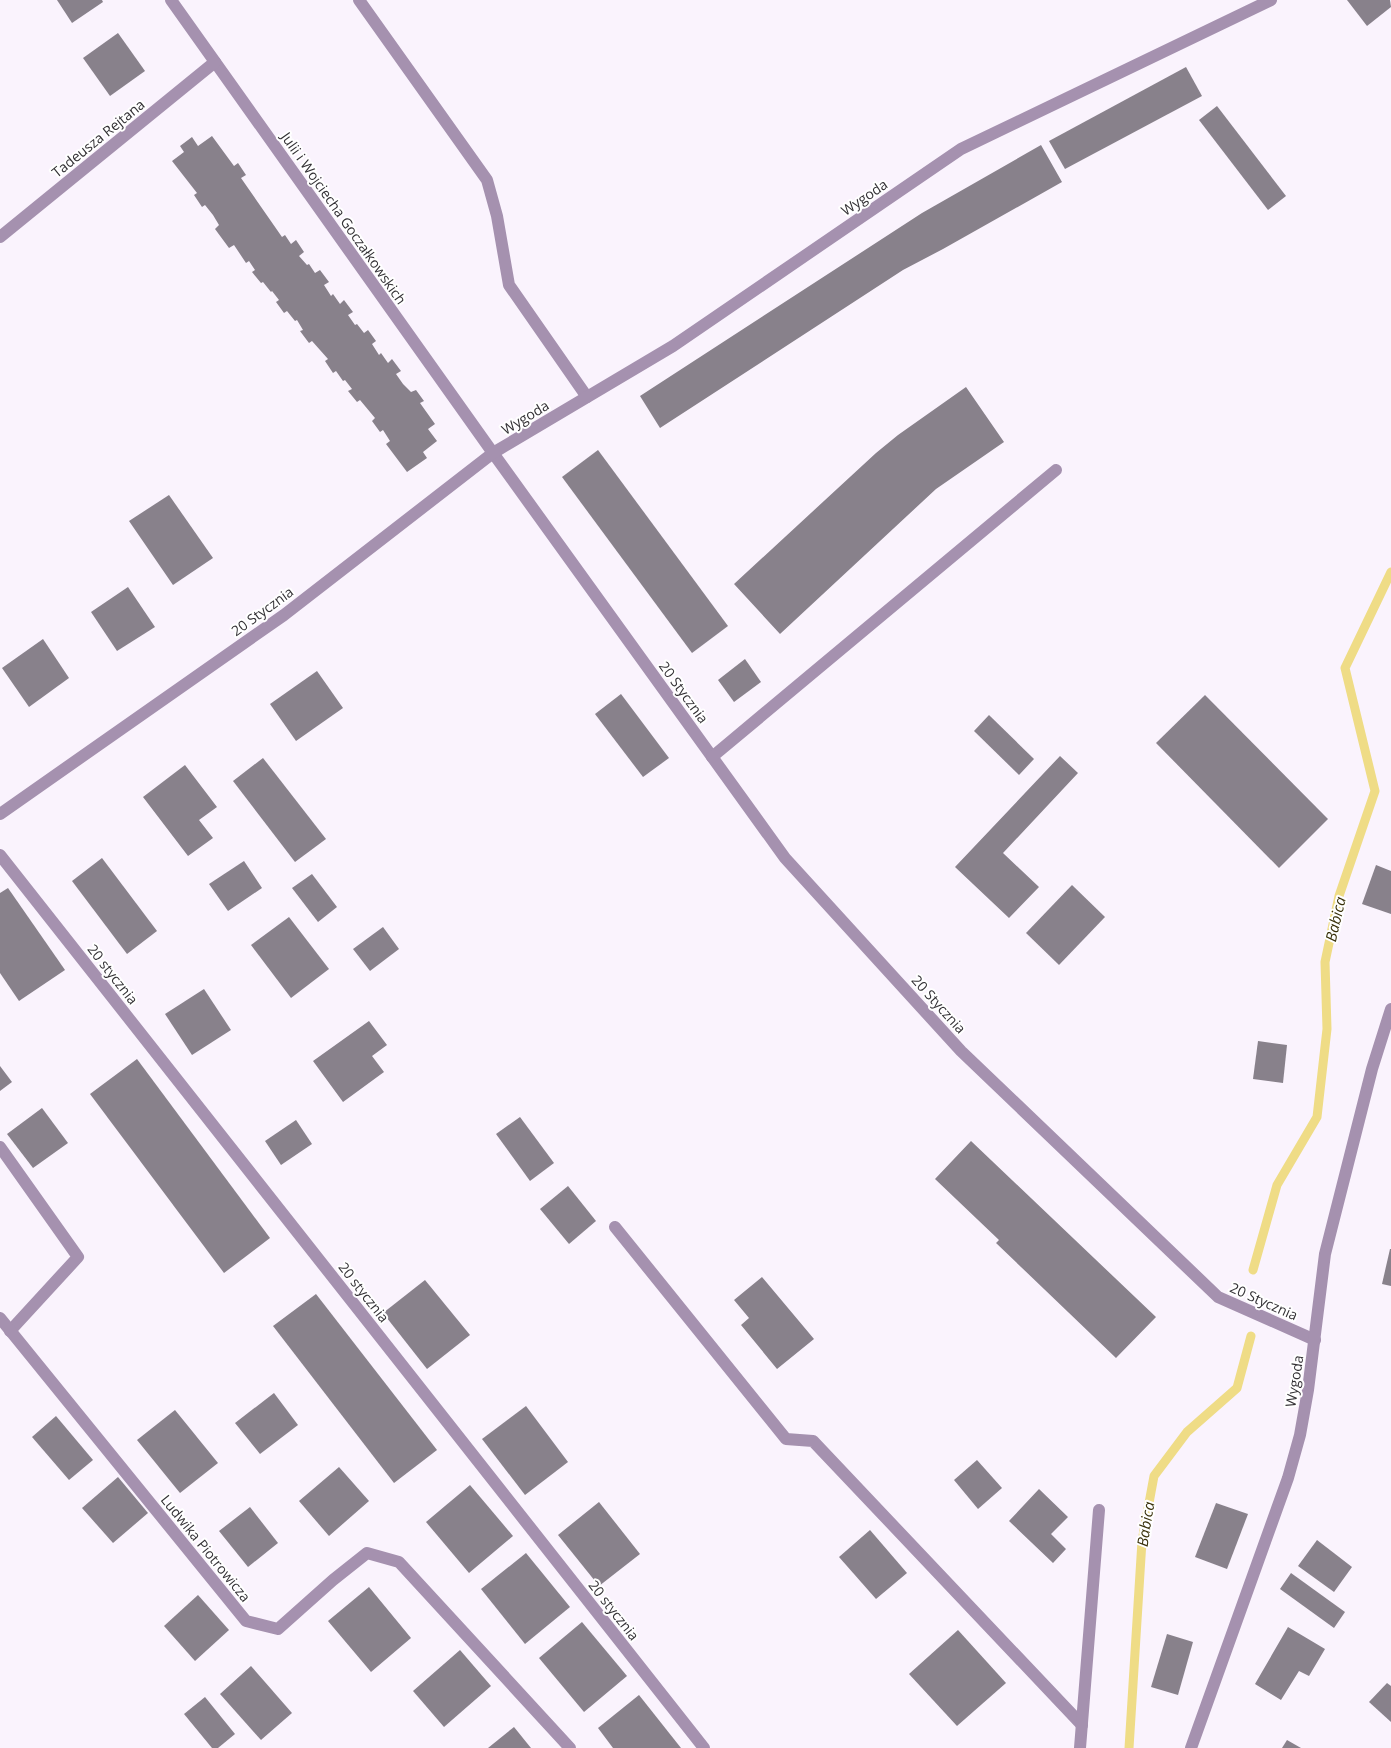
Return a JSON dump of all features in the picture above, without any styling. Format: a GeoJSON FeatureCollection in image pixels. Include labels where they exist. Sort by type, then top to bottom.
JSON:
{"type":"FeatureCollection","features":[{"type":"Feature","properties":{"kind":"street","name":"Julii i Wojciecha Goczałkowskich"},"geometry":{"type":"LineString","coordinates":[[171,0],[493,453]]}},
{"type":"Feature","properties":{"kind":"street"},"geometry":{"type":"LineString","coordinates":[[359,0],[487,180],[497,216],[509,285],[588,397]]}},
{"type":"Feature","properties":{"kind":"street","name":"Wygoda"},"geometry":{"type":"LineString","coordinates":[[493,453],[673,346],[961,149],[1271,0]]}},
{"type":"Feature","properties":{"kind":"street","name":"Tadeusza Rejtana"},"geometry":{"type":"LineString","coordinates":[[0,237],[215,62]]}},
{"type":"Feature","properties":{"kind":"street","name":"20 Stycznia"},"geometry":{"type":"LineString","coordinates":[[0,814],[284,615],[493,453],[785,858],[961,1051],[1218,1297],[1315,1340]]}},
{"type":"Feature","properties":{"kind":"street"},"geometry":{"type":"LineString","coordinates":[[712,757],[1056,470]]}},
{"type":"Feature","properties":{"kind":"street","name":"20 stycznia"},"geometry":{"type":"LineString","coordinates":[[0,855],[704,1748]]}},
{"type":"Feature","properties":{"kind":"street","name":"Wygoda"},"geometry":{"type":"LineString","coordinates":[[1191,1748],[1288,1478],[1300,1435],[1315,1340],[1325,1254],[1372,1069],[1391,1008]]}},
{"type":"Feature","properties":{"kind":"street"},"geometry":{"type":"LineString","coordinates":[[0,1147],[78,1257],[10,1331]]}},
{"type":"Feature","properties":{"kind":"street"},"geometry":{"type":"LineString","coordinates":[[615,1227],[786,1439],[813,1441],[1082,1725]]}},
{"type":"Feature","properties":{"kind":"street","name":"Ludwika Piotrowicza"},"geometry":{"type":"LineString","coordinates":[[0,1318],[246,1621],[278,1630],[332,1580],[367,1552],[399,1562],[570,1748]]}},
{"type":"Feature","properties":{"kind":"street"},"geometry":{"type":"LineString","coordinates":[[1080,1748],[1099,1510]]}},
{"type":"Feature","properties":{"kind":"building"},"geometry":{"type":"Polygon","coordinates":[[[57,0],[102,0],[103,2],[72,23],[57,0]]]}},
{"type":"Feature","properties":{"kind":"building"},"geometry":{"type":"Polygon","coordinates":[[[1347,0],[1390,0],[1391,7],[1367,26],[1347,0]]]}},
{"type":"Feature","properties":{"kind":"building"},"geometry":{"type":"Polygon","coordinates":[[[118,33],[145,71],[110,96],[83,58],[118,33]]]}},
{"type":"Feature","properties":{"kind":"building"},"geometry":{"type":"Polygon","coordinates":[[[1186,67],[1202,96],[1065,169],[1049,141],[1186,67]]]}},
{"type":"Feature","properties":{"kind":"building"},"geometry":{"type":"Polygon","coordinates":[[[1217,106],[1286,196],[1268,210],[1199,120],[1217,106]]]}},
{"type":"Feature","properties":{"kind":"building"},"geometry":{"type":"Polygon","coordinates":[[[212,136],[234,166],[238,163],[246,175],[241,178],[282,237],[285,235],[291,244],[296,240],[304,252],[299,256],[307,265],[309,264],[315,273],[320,270],[329,282],[324,285],[331,296],[333,294],[340,304],[344,300],[353,312],[348,315],[355,325],[357,324],[364,333],[368,330],[376,341],[372,344],[379,355],[381,353],[388,363],[392,359],[401,371],[396,374],[403,384],[411,392],[416,390],[424,401],[420,403],[435,424],[428,429],[437,441],[423,452],[427,458],[407,472],[386,444],[390,441],[383,430],[380,432],[372,421],[375,418],[360,400],[357,402],[348,391],[352,389],[345,380],[343,381],[336,371],[333,373],[325,361],[328,359],[312,341],[309,343],[300,331],[303,330],[297,320],[295,321],[287,311],[284,313],[276,302],[279,300],[272,291],[263,282],[261,283],[252,272],[255,270],[249,261],[246,263],[234,245],[229,248],[215,229],[219,225],[213,215],[205,205],[202,207],[194,195],[197,193],[172,161],[184,152],[180,146],[192,137],[198,146],[212,136]]]}},
{"type":"Feature","properties":{"kind":"building"},"geometry":{"type":"Polygon","coordinates":[[[1041,145],[1062,182],[903,270],[660,428],[640,396],[922,213],[1041,145]]]}},
{"type":"Feature","properties":{"kind":"building"},"geometry":{"type":"Polygon","coordinates":[[[966,387],[1004,442],[936,489],[780,634],[734,584],[876,453],[898,435],[966,387]]]}},
{"type":"Feature","properties":{"kind":"building"},"geometry":{"type":"Polygon","coordinates":[[[598,450],[728,626],[692,653],[562,477],[598,450]]]}},
{"type":"Feature","properties":{"kind":"building"},"geometry":{"type":"Polygon","coordinates":[[[169,495],[213,558],[173,585],[129,521],[169,495]]]}},
{"type":"Feature","properties":{"kind":"building"},"geometry":{"type":"Polygon","coordinates":[[[128,587],[155,627],[117,651],[91,612],[128,587]]]}},
{"type":"Feature","properties":{"kind":"building"},"geometry":{"type":"Polygon","coordinates":[[[43,639],[69,678],[29,707],[2,668],[43,639]]]}},
{"type":"Feature","properties":{"kind":"building"},"geometry":{"type":"Polygon","coordinates":[[[745,659],[761,682],[734,702],[718,680],[745,659]]]}},
{"type":"Feature","properties":{"kind":"building"},"geometry":{"type":"Polygon","coordinates":[[[317,671],[343,708],[296,741],[270,704],[317,671]]]}},
{"type":"Feature","properties":{"kind":"building"},"geometry":{"type":"Polygon","coordinates":[[[621,694],[669,758],[643,777],[595,714],[621,694]]]}},
{"type":"Feature","properties":{"kind":"building"},"geometry":{"type":"Polygon","coordinates":[[[1205,695],[1328,819],[1279,868],[1156,743],[1205,695]]]}},
{"type":"Feature","properties":{"kind":"building"},"geometry":{"type":"Polygon","coordinates":[[[989,715],[1034,759],[1019,775],[974,731],[989,715]]]}},
{"type":"Feature","properties":{"kind":"building"},"geometry":{"type":"Polygon","coordinates":[[[1060,756],[1078,773],[1003,853],[1039,887],[1009,918],[955,867],[1060,756]]]}},
{"type":"Feature","properties":{"kind":"building"},"geometry":{"type":"Polygon","coordinates":[[[263,758],[326,839],[295,862],[233,781],[263,758]]]}},
{"type":"Feature","properties":{"kind":"building"},"geometry":{"type":"Polygon","coordinates":[[[185,765],[217,807],[199,820],[213,838],[188,856],[143,797],[185,765]]]}},
{"type":"Feature","properties":{"kind":"building"},"geometry":{"type":"Polygon","coordinates":[[[102,858],[157,931],[127,954],[72,881],[102,858]]]}},
{"type":"Feature","properties":{"kind":"building"},"geometry":{"type":"Polygon","coordinates":[[[244,861],[262,888],[228,911],[209,884],[244,861]]]}},
{"type":"Feature","properties":{"kind":"building"},"geometry":{"type":"Polygon","coordinates":[[[1376,865],[1391,871],[1391,914],[1362,904],[1376,865]]]}},
{"type":"Feature","properties":{"kind":"building"},"geometry":{"type":"Polygon","coordinates":[[[312,874],[337,907],[318,922],[292,888],[312,874]]]}},
{"type":"Feature","properties":{"kind":"building"},"geometry":{"type":"Polygon","coordinates":[[[1072,885],[1105,917],[1059,965],[1026,933],[1072,885]]]}},
{"type":"Feature","properties":{"kind":"building"},"geometry":{"type":"Polygon","coordinates":[[[8,888],[65,970],[19,1001],[0,973],[0,893],[8,888]]]}},
{"type":"Feature","properties":{"kind":"building"},"geometry":{"type":"Polygon","coordinates":[[[289,917],[329,969],[291,998],[251,945],[289,917]]]}},
{"type":"Feature","properties":{"kind":"building"},"geometry":{"type":"Polygon","coordinates":[[[383,927],[399,949],[370,971],[353,949],[383,927]]]}},
{"type":"Feature","properties":{"kind":"building"},"geometry":{"type":"Polygon","coordinates":[[[204,989],[231,1030],[192,1055],[165,1014],[204,989]]]}},
{"type":"Feature","properties":{"kind":"building"},"geometry":{"type":"Polygon","coordinates":[[[369,1021],[387,1045],[372,1056],[384,1072],[343,1102],[313,1061],[369,1021]]]}},
{"type":"Feature","properties":{"kind":"building"},"geometry":{"type":"Polygon","coordinates":[[[1258,1041],[1287,1045],[1283,1083],[1253,1079],[1258,1041]]]}},
{"type":"Feature","properties":{"kind":"building"},"geometry":{"type":"Polygon","coordinates":[[[137,1059],[270,1238],[224,1273],[90,1094],[137,1059]]]}},
{"type":"Feature","properties":{"kind":"building"},"geometry":{"type":"Polygon","coordinates":[[[0,1066],[12,1082],[0,1091],[0,1066]]]}},
{"type":"Feature","properties":{"kind":"building"},"geometry":{"type":"Polygon","coordinates":[[[42,1108],[68,1143],[33,1168],[7,1134],[42,1108]]]}},
{"type":"Feature","properties":{"kind":"building"},"geometry":{"type":"Polygon","coordinates":[[[520,1117],[554,1163],[530,1181],[496,1134],[520,1117]]]}},
{"type":"Feature","properties":{"kind":"building"},"geometry":{"type":"Polygon","coordinates":[[[296,1120],[312,1144],[281,1165],[265,1141],[296,1120]]]}},
{"type":"Feature","properties":{"kind":"building"},"geometry":{"type":"Polygon","coordinates":[[[971,1141],[1156,1317],[1116,1358],[996,1243],[999,1240],[935,1179],[971,1141]]]}},
{"type":"Feature","properties":{"kind":"building"},"geometry":{"type":"Polygon","coordinates":[[[568,1186],[596,1221],[569,1244],[540,1209],[568,1186]]]}},
{"type":"Feature","properties":{"kind":"building"},"geometry":{"type":"Polygon","coordinates":[[[1391,1249],[1391,1286],[1382,1284],[1391,1249]]]}},
{"type":"Feature","properties":{"kind":"building"},"geometry":{"type":"Polygon","coordinates":[[[762,1277],[814,1339],[777,1369],[741,1325],[749,1318],[734,1300],[762,1277]]]}},
{"type":"Feature","properties":{"kind":"building"},"geometry":{"type":"Polygon","coordinates":[[[425,1280],[470,1335],[427,1369],[383,1313],[425,1280]]]}},
{"type":"Feature","properties":{"kind":"building"},"geometry":{"type":"Polygon","coordinates":[[[316,1294],[437,1450],[394,1483],[273,1326],[316,1294]]]}},
{"type":"Feature","properties":{"kind":"building"},"geometry":{"type":"Polygon","coordinates":[[[274,1393],[298,1425],[260,1454],[235,1423],[274,1393]]]}},
{"type":"Feature","properties":{"kind":"building"},"geometry":{"type":"Polygon","coordinates":[[[526,1406],[568,1462],[525,1495],[482,1439],[526,1406]]]}},
{"type":"Feature","properties":{"kind":"building"},"geometry":{"type":"Polygon","coordinates":[[[175,1410],[218,1463],[180,1493],[137,1440],[175,1410]]]}},
{"type":"Feature","properties":{"kind":"building"},"geometry":{"type":"Polygon","coordinates":[[[56,1416],[93,1460],[69,1480],[32,1437],[56,1416]]]}},
{"type":"Feature","properties":{"kind":"building"},"geometry":{"type":"Polygon","coordinates":[[[977,1460],[1002,1488],[978,1509],[954,1480],[977,1460]]]}},
{"type":"Feature","properties":{"kind":"building"},"geometry":{"type":"Polygon","coordinates":[[[339,1467],[369,1501],[329,1536],[299,1501],[339,1467]]]}},
{"type":"Feature","properties":{"kind":"building"},"geometry":{"type":"Polygon","coordinates":[[[118,1477],[148,1513],[113,1543],[82,1508],[118,1477]]]}},
{"type":"Feature","properties":{"kind":"building"},"geometry":{"type":"Polygon","coordinates":[[[470,1485],[513,1536],[469,1573],[426,1522],[470,1485]]]}},
{"type":"Feature","properties":{"kind":"building"},"geometry":{"type":"Polygon","coordinates":[[[1039,1489],[1068,1517],[1051,1534],[1066,1549],[1053,1563],[1009,1521],[1039,1489]]]}},
{"type":"Feature","properties":{"kind":"building"},"geometry":{"type":"Polygon","coordinates":[[[599,1502],[640,1554],[599,1586],[558,1535],[599,1502]]]}},
{"type":"Feature","properties":{"kind":"building"},"geometry":{"type":"Polygon","coordinates":[[[1216,1503],[1248,1514],[1227,1569],[1195,1557],[1216,1503]]]}},
{"type":"Feature","properties":{"kind":"building"},"geometry":{"type":"Polygon","coordinates":[[[250,1507],[278,1543],[248,1567],[219,1531],[250,1507]]]}},
{"type":"Feature","properties":{"kind":"building"},"geometry":{"type":"Polygon","coordinates":[[[870,1530],[907,1573],[876,1599],[839,1557],[870,1530]]]}},
{"type":"Feature","properties":{"kind":"building"},"geometry":{"type":"Polygon","coordinates":[[[1317,1540],[1352,1567],[1334,1592],[1298,1566],[1317,1540]]]}},
{"type":"Feature","properties":{"kind":"building"},"geometry":{"type":"Polygon","coordinates":[[[526,1553],[570,1607],[525,1644],[481,1589],[526,1553]]]}},
{"type":"Feature","properties":{"kind":"building"},"geometry":{"type":"Polygon","coordinates":[[[1291,1573],[1345,1612],[1334,1628],[1280,1589],[1291,1573]]]}},
{"type":"Feature","properties":{"kind":"building"},"geometry":{"type":"Polygon","coordinates":[[[369,1587],[411,1638],[371,1672],[328,1621],[369,1587]]]}},
{"type":"Feature","properties":{"kind":"building"},"geometry":{"type":"Polygon","coordinates":[[[198,1595],[229,1630],[195,1661],[164,1626],[198,1595]]]}},
{"type":"Feature","properties":{"kind":"building"},"geometry":{"type":"Polygon","coordinates":[[[582,1622],[627,1676],[584,1712],[539,1658],[582,1622]]]}},
{"type":"Feature","properties":{"kind":"building"},"geometry":{"type":"Polygon","coordinates":[[[1288,1627],[1325,1649],[1309,1676],[1299,1671],[1281,1700],[1255,1684],[1288,1627]]]}},
{"type":"Feature","properties":{"kind":"building"},"geometry":{"type":"Polygon","coordinates":[[[958,1630],[1006,1683],[957,1726],[909,1674],[958,1630]]]}},
{"type":"Feature","properties":{"kind":"building"},"geometry":{"type":"Polygon","coordinates":[[[1167,1634],[1193,1642],[1178,1695],[1151,1687],[1167,1634]]]}},
{"type":"Feature","properties":{"kind":"building"},"geometry":{"type":"Polygon","coordinates":[[[460,1650],[491,1686],[444,1727],[413,1691],[460,1650]]]}},
{"type":"Feature","properties":{"kind":"building"},"geometry":{"type":"Polygon","coordinates":[[[251,1666],[292,1713],[261,1740],[220,1694],[251,1666]]]}},
{"type":"Feature","properties":{"kind":"building"},"geometry":{"type":"Polygon","coordinates":[[[1387,1683],[1391,1686],[1391,1722],[1369,1702],[1387,1683]]]}},
{"type":"Feature","properties":{"kind":"building"},"geometry":{"type":"Polygon","coordinates":[[[639,1695],[681,1748],[613,1748],[598,1728],[639,1695]]]}},
{"type":"Feature","properties":{"kind":"building"},"geometry":{"type":"Polygon","coordinates":[[[205,1697],[235,1734],[218,1748],[212,1748],[184,1714],[205,1697]]]}},
{"type":"Feature","properties":{"kind":"building"},"geometry":{"type":"Polygon","coordinates":[[[514,1727],[531,1748],[488,1748],[514,1727]]]}},
{"type":"Feature","properties":{"kind":"building"},"geometry":{"type":"Polygon","coordinates":[[[1287,1740],[1301,1748],[1282,1748],[1287,1740]]]}},
{"type":"Feature","properties":{"kind":"waterway","name":"Babica"},"geometry":{"type":"LineString","coordinates":[[1253,1270],[1277,1185],[1317,1117],[1327,1029],[1325,962],[1339,896],[1375,791],[1345,668],[1391,572]]}},
{"type":"Feature","properties":{"kind":"waterway","name":"Babica"},"geometry":{"type":"LineString","coordinates":[[1129,1748],[1142,1541],[1154,1476],[1187,1432],[1237,1388],[1251,1336]]}}]}
